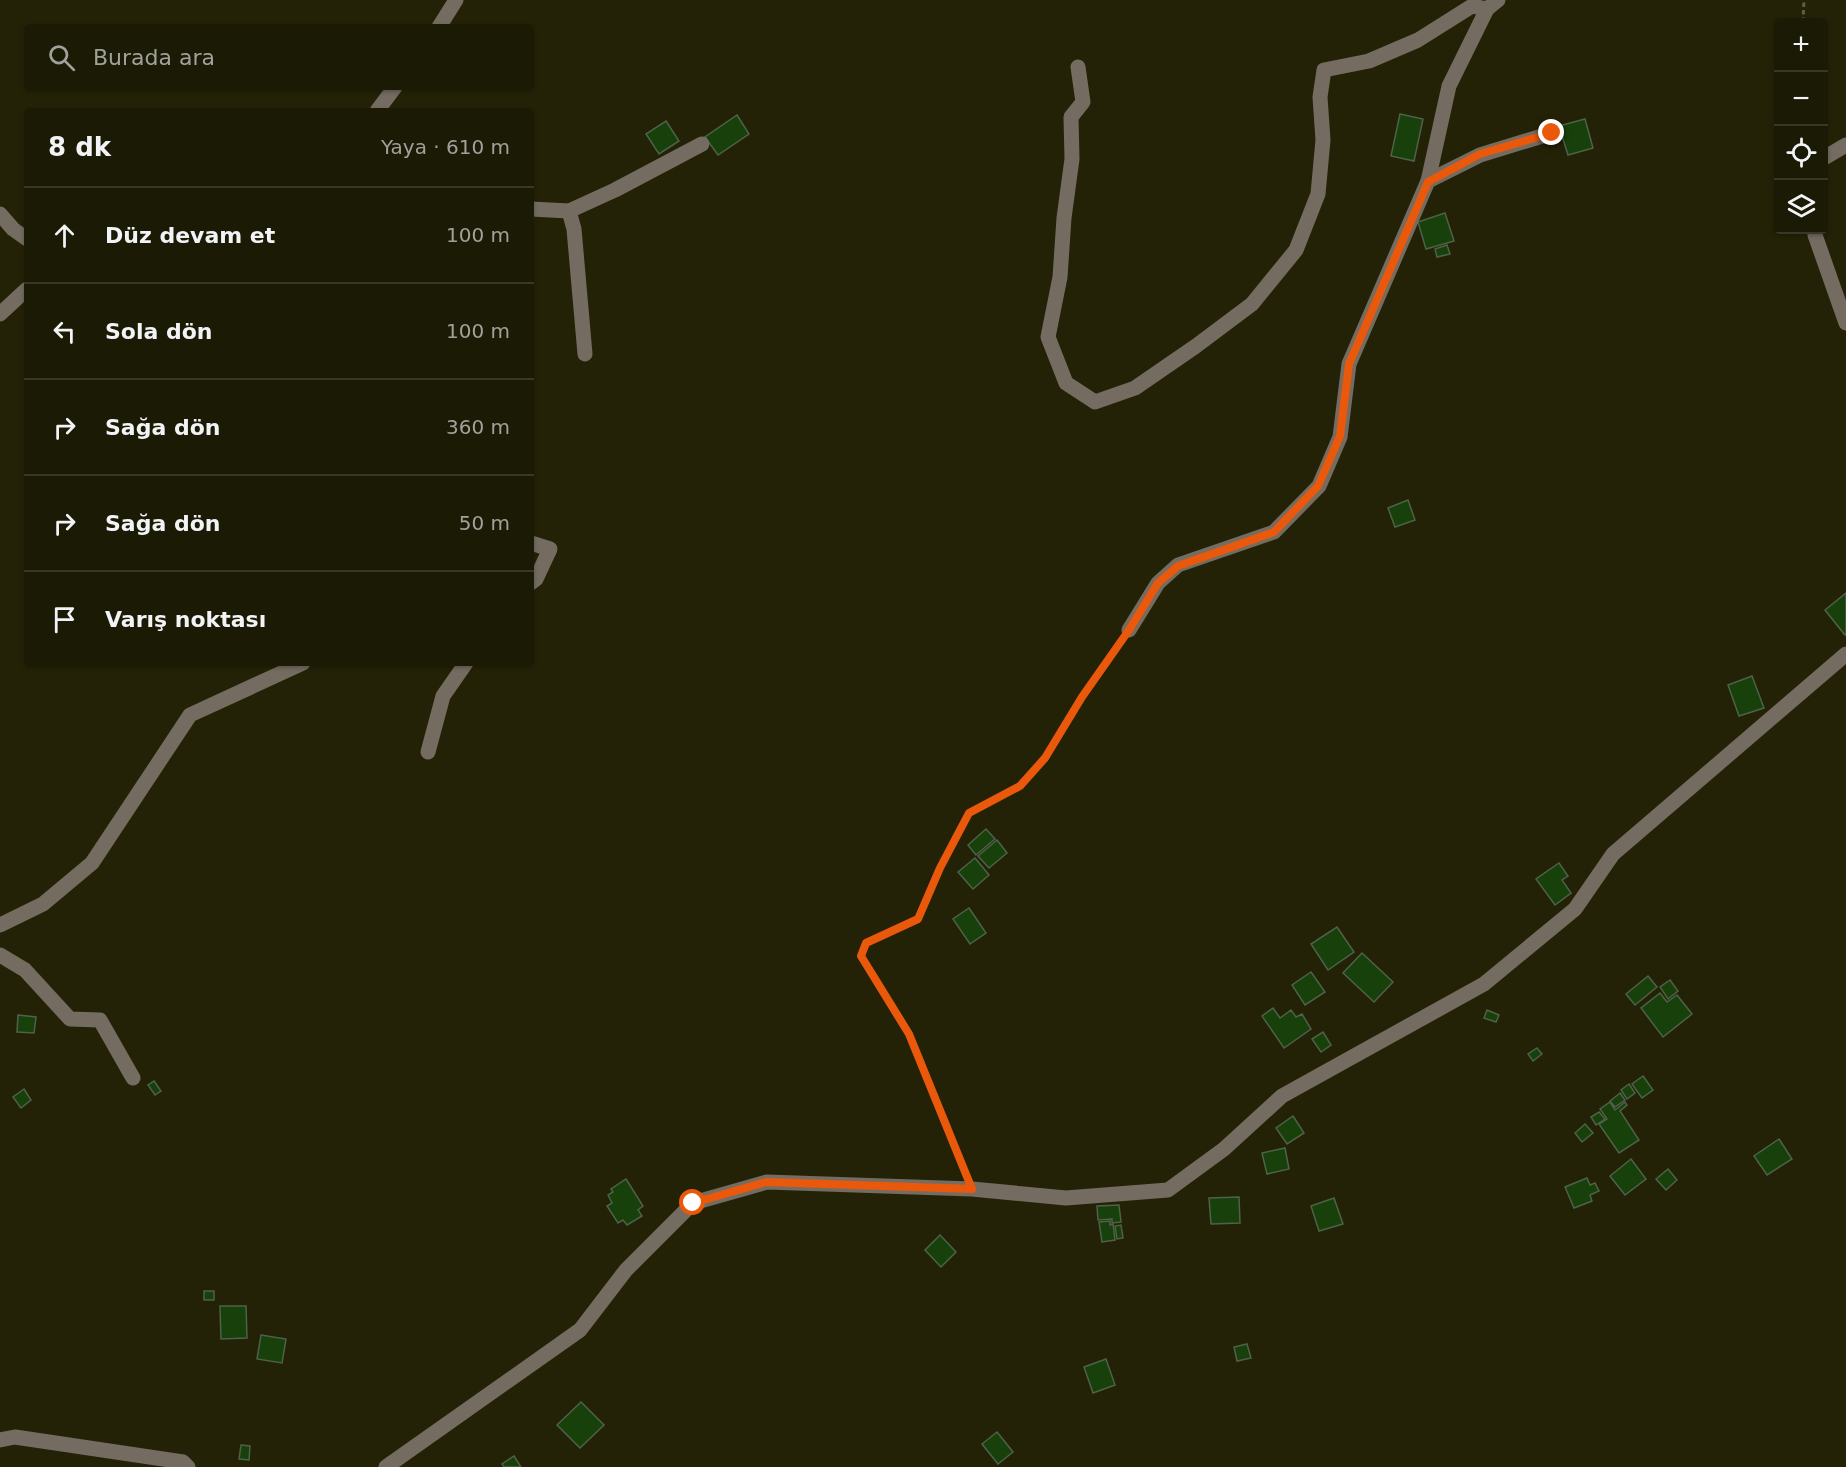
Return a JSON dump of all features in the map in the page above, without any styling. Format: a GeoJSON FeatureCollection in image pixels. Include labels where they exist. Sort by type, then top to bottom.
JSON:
{"type":"FeatureCollection","features":[{"type":"Feature","properties":{"kind":"street"},"geometry":{"type":"LineString","coordinates":[[441,24],[456,0]]}},
{"type":"Feature","properties":{"kind":"street"},"geometry":{"type":"LineString","coordinates":[[1078,67],[1083,102],[1071,117],[1072,159],[1064,218],[1060,277],[1048,337],[1066,383],[1095,402],[1134,388],[1196,346],[1251,304],[1296,250],[1318,194],[1323,140],[1320,97],[1324,70],[1369,61],[1418,40],[1472,6],[1493,4]]}},
{"type":"Feature","properties":{"kind":"street"},"geometry":{"type":"LineString","coordinates":[[1129,630],[1158,583],[1178,566],[1274,532],[1318,486],[1340,436],[1349,364],[1428,182],[1449,86],[1493,4]]}},
{"type":"Feature","properties":{"kind":"street"},"geometry":{"type":"LineString","coordinates":[[379,108],[393,90]]}},
{"type":"Feature","properties":{"kind":"street"},"geometry":{"type":"LineString","coordinates":[[1428,182],[1480,154],[1552,133]]}},
{"type":"Feature","properties":{"kind":"street"},"geometry":{"type":"LineString","coordinates":[[534,209],[569,211],[615,190],[702,144]]}},
{"type":"Feature","properties":{"kind":"street"},"geometry":{"type":"LineString","coordinates":[[1828,156],[1846,145]]}},
{"type":"Feature","properties":{"kind":"street"},"geometry":{"type":"LineString","coordinates":[[569,211],[574,230],[585,354]]}},
{"type":"Feature","properties":{"kind":"street"},"geometry":{"type":"LineString","coordinates":[[0,214],[13,229],[24,237]]}},
{"type":"Feature","properties":{"kind":"street"},"geometry":{"type":"LineString","coordinates":[[1815,234],[1846,322]]}},
{"type":"Feature","properties":{"kind":"street"},"geometry":{"type":"LineString","coordinates":[[0,314],[24,292]]}},
{"type":"Feature","properties":{"kind":"street"},"geometry":{"type":"LineString","coordinates":[[534,544],[550,549],[534,581]]}},
{"type":"Feature","properties":{"kind":"street"},"geometry":{"type":"LineString","coordinates":[[386,1467],[580,1330],[626,1270],[693,1203],[766,1182],[972,1189],[1066,1198],[1168,1190],[1224,1149],[1282,1096],[1484,984],[1575,909],[1613,854],[1846,654]]}},
{"type":"Feature","properties":{"kind":"street"},"geometry":{"type":"LineString","coordinates":[[0,925],[43,903],[92,863],[190,715],[296,666]]}},
{"type":"Feature","properties":{"kind":"street"},"geometry":{"type":"LineString","coordinates":[[428,752],[443,696],[464,666]]}},
{"type":"Feature","properties":{"kind":"street"},"geometry":{"type":"LineString","coordinates":[[0,955],[25,970],[70,1019],[100,1020],[134,1078]]}},
{"type":"Feature","properties":{"kind":"street"},"geometry":{"type":"LineString","coordinates":[[0,1440],[15,1437],[183,1462],[188,1467]]}},
{"type":"Feature","properties":{"kind":"path"},"geometry":{"type":"LineString","coordinates":[[1803,18],[1804,0]]}},
{"type":"Feature","properties":{"kind":"path"},"geometry":{"type":"LineString","coordinates":[[972,1189],[909,1034],[861,956],[866,943],[918,919],[940,868],[969,813],[1020,786],[1045,758],[1082,697],[1129,630]]}},
{"type":"Feature","properties":{"kind":"building"},"geometry":{"type":"Polygon","coordinates":[[[1400,114],[1423,119],[1414,161],[1391,156],[1400,114]]]}},
{"type":"Feature","properties":{"kind":"building"},"geometry":{"type":"Polygon","coordinates":[[[737,115],[749,134],[718,155],[705,137],[737,115]]]}},
{"type":"Feature","properties":{"kind":"building"},"geometry":{"type":"Polygon","coordinates":[[[1585,119],[1593,148],[1568,155],[1559,126],[1585,119]]]}},
{"type":"Feature","properties":{"kind":"building"},"geometry":{"type":"Polygon","coordinates":[[[666,121],[679,141],[659,154],[646,134],[666,121]]]}},
{"type":"Feature","properties":{"kind":"building"},"geometry":{"type":"Polygon","coordinates":[[[1445,213],[1454,241],[1426,249],[1418,222],[1445,213]]]}},
{"type":"Feature","properties":{"kind":"building"},"geometry":{"type":"Polygon","coordinates":[[[1447,245],[1450,254],[1437,257],[1435,249],[1447,245]]]}},
{"type":"Feature","properties":{"kind":"building"},"geometry":{"type":"Polygon","coordinates":[[[1408,500],[1415,520],[1395,527],[1388,508],[1408,500]]]}},
{"type":"Feature","properties":{"kind":"building"},"geometry":{"type":"Polygon","coordinates":[[[1846,593],[1846,633],[1845,635],[1825,610],[1846,593]]]}},
{"type":"Feature","properties":{"kind":"building"},"geometry":{"type":"Polygon","coordinates":[[[1752,676],[1764,708],[1739,716],[1728,685],[1752,676]]]}},
{"type":"Feature","properties":{"kind":"building"},"geometry":{"type":"Polygon","coordinates":[[[986,829],[995,839],[976,855],[968,845],[986,829]]]}},
{"type":"Feature","properties":{"kind":"building"},"geometry":{"type":"Polygon","coordinates":[[[997,840],[1007,853],[989,868],[978,856],[997,840]]]}},
{"type":"Feature","properties":{"kind":"building"},"geometry":{"type":"Polygon","coordinates":[[[975,858],[989,875],[973,889],[958,872],[975,858]]]}},
{"type":"Feature","properties":{"kind":"building"},"geometry":{"type":"Polygon","coordinates":[[[1559,863],[1568,876],[1562,880],[1571,893],[1555,905],[1536,879],[1559,863]]]}},
{"type":"Feature","properties":{"kind":"building"},"geometry":{"type":"Polygon","coordinates":[[[969,908],[986,933],[970,944],[953,919],[969,908]]]}},
{"type":"Feature","properties":{"kind":"building"},"geometry":{"type":"Polygon","coordinates":[[[1337,927],[1354,952],[1328,970],[1311,944],[1337,927]]]}},
{"type":"Feature","properties":{"kind":"building"},"geometry":{"type":"Polygon","coordinates":[[[1362,953],[1393,982],[1374,1002],[1343,973],[1362,953]]]}},
{"type":"Feature","properties":{"kind":"building"},"geometry":{"type":"Polygon","coordinates":[[[1311,972],[1325,992],[1305,1005],[1292,985],[1311,972]]]}},
{"type":"Feature","properties":{"kind":"building"},"geometry":{"type":"Polygon","coordinates":[[[1648,976],[1657,987],[1635,1005],[1626,994],[1648,976]]]}},
{"type":"Feature","properties":{"kind":"building"},"geometry":{"type":"Polygon","coordinates":[[[1670,980],[1678,991],[1668,999],[1660,987],[1670,980]]]}},
{"type":"Feature","properties":{"kind":"building"},"geometry":{"type":"Polygon","coordinates":[[[1660,993],[1667,1002],[1677,995],[1692,1014],[1663,1037],[1641,1008],[1660,993]]]}},
{"type":"Feature","properties":{"kind":"building"},"geometry":{"type":"Polygon","coordinates":[[[1273,1008],[1280,1018],[1291,1010],[1296,1017],[1302,1014],[1311,1029],[1284,1048],[1262,1016],[1273,1008]]]}},
{"type":"Feature","properties":{"kind":"building"},"geometry":{"type":"Polygon","coordinates":[[[1487,1010],[1499,1015],[1496,1022],[1484,1018],[1487,1010]]]}},
{"type":"Feature","properties":{"kind":"building"},"geometry":{"type":"Polygon","coordinates":[[[18,1015],[36,1017],[34,1033],[17,1032],[18,1015]]]}},
{"type":"Feature","properties":{"kind":"building"},"geometry":{"type":"Polygon","coordinates":[[[1323,1032],[1331,1045],[1321,1052],[1312,1039],[1323,1032]]]}},
{"type":"Feature","properties":{"kind":"building"},"geometry":{"type":"Polygon","coordinates":[[[1537,1048],[1542,1054],[1533,1061],[1528,1054],[1537,1048]]]}},
{"type":"Feature","properties":{"kind":"building"},"geometry":{"type":"Polygon","coordinates":[[[1643,1076],[1653,1090],[1642,1098],[1632,1084],[1643,1076]]]}},
{"type":"Feature","properties":{"kind":"building"},"geometry":{"type":"Polygon","coordinates":[[[154,1081],[161,1091],[155,1095],[148,1085],[154,1081]]]}},
{"type":"Feature","properties":{"kind":"building"},"geometry":{"type":"Polygon","coordinates":[[[1629,1084],[1635,1093],[1627,1099],[1621,1090],[1629,1084]]]}},
{"type":"Feature","properties":{"kind":"building"},"geometry":{"type":"Polygon","coordinates":[[[24,1089],[31,1100],[21,1108],[13,1097],[24,1089]]]}},
{"type":"Feature","properties":{"kind":"building"},"geometry":{"type":"Polygon","coordinates":[[[1620,1093],[1625,1100],[1615,1107],[1610,1101],[1620,1093]]]}},
{"type":"Feature","properties":{"kind":"building"},"geometry":{"type":"Polygon","coordinates":[[[1610,1102],[1615,1110],[1625,1102],[1627,1105],[1620,1111],[1639,1140],[1619,1153],[1599,1124],[1607,1119],[1600,1109],[1610,1102]]]}},
{"type":"Feature","properties":{"kind":"building"},"geometry":{"type":"Polygon","coordinates":[[[1599,1112],[1605,1119],[1596,1125],[1591,1117],[1599,1112]]]}},
{"type":"Feature","properties":{"kind":"building"},"geometry":{"type":"Polygon","coordinates":[[[1293,1116],[1304,1133],[1287,1144],[1276,1128],[1293,1116]]]}},
{"type":"Feature","properties":{"kind":"building"},"geometry":{"type":"Polygon","coordinates":[[[1585,1124],[1593,1133],[1582,1142],[1575,1133],[1585,1124]]]}},
{"type":"Feature","properties":{"kind":"building"},"geometry":{"type":"Polygon","coordinates":[[[1779,1139],[1792,1159],[1767,1175],[1754,1156],[1779,1139]]]}},
{"type":"Feature","properties":{"kind":"building"},"geometry":{"type":"Polygon","coordinates":[[[1285,1148],[1289,1169],[1267,1174],[1262,1153],[1285,1148]]]}},
{"type":"Feature","properties":{"kind":"building"},"geometry":{"type":"Polygon","coordinates":[[[1631,1159],[1646,1179],[1625,1195],[1610,1176],[1631,1159]]]}},
{"type":"Feature","properties":{"kind":"building"},"geometry":{"type":"Polygon","coordinates":[[[1668,1169],[1677,1180],[1666,1190],[1656,1179],[1668,1169]]]}},
{"type":"Feature","properties":{"kind":"building"},"geometry":{"type":"Polygon","coordinates":[[[1587,1178],[1590,1185],[1595,1183],[1599,1191],[1590,1195],[1592,1201],[1574,1208],[1565,1187],[1587,1178]]]}},
{"type":"Feature","properties":{"kind":"building"},"geometry":{"type":"Polygon","coordinates":[[[626,1179],[643,1206],[638,1210],[642,1216],[627,1225],[623,1220],[618,1223],[607,1206],[612,1203],[608,1195],[613,1192],[611,1189],[626,1179]]]}},
{"type":"Feature","properties":{"kind":"building"},"geometry":{"type":"Polygon","coordinates":[[[1239,1197],[1240,1223],[1211,1224],[1209,1198],[1239,1197]]]}},
{"type":"Feature","properties":{"kind":"building"},"geometry":{"type":"Polygon","coordinates":[[[1334,1198],[1343,1224],[1319,1231],[1311,1206],[1334,1198]]]}},
{"type":"Feature","properties":{"kind":"building"},"geometry":{"type":"Polygon","coordinates":[[[1119,1205],[1121,1222],[1112,1223],[1112,1219],[1098,1220],[1097,1206],[1119,1205]]]}},
{"type":"Feature","properties":{"kind":"building"},"geometry":{"type":"Polygon","coordinates":[[[1110,1221],[1110,1225],[1113,1224],[1115,1240],[1102,1242],[1099,1222],[1110,1221]]]}},
{"type":"Feature","properties":{"kind":"building"},"geometry":{"type":"Polygon","coordinates":[[[1121,1225],[1123,1238],[1117,1239],[1115,1226],[1121,1225]]]}},
{"type":"Feature","properties":{"kind":"building"},"geometry":{"type":"Polygon","coordinates":[[[940,1235],[956,1252],[941,1267],[925,1250],[940,1235]]]}},
{"type":"Feature","properties":{"kind":"building"},"geometry":{"type":"Polygon","coordinates":[[[204,1291],[214,1291],[214,1300],[204,1300],[204,1291]]]}},
{"type":"Feature","properties":{"kind":"building"},"geometry":{"type":"Polygon","coordinates":[[[220,1306],[246,1306],[247,1338],[221,1339],[220,1306]]]}},
{"type":"Feature","properties":{"kind":"building"},"geometry":{"type":"Polygon","coordinates":[[[261,1335],[286,1339],[282,1363],[257,1359],[261,1335]]]}},
{"type":"Feature","properties":{"kind":"building"},"geometry":{"type":"Polygon","coordinates":[[[1247,1344],[1251,1358],[1237,1361],[1234,1347],[1247,1344]]]}},
{"type":"Feature","properties":{"kind":"building"},"geometry":{"type":"Polygon","coordinates":[[[1106,1359],[1115,1385],[1093,1393],[1084,1367],[1106,1359]]]}},
{"type":"Feature","properties":{"kind":"building"},"geometry":{"type":"Polygon","coordinates":[[[581,1402],[604,1425],[580,1448],[557,1425],[581,1402]]]}},
{"type":"Feature","properties":{"kind":"building"},"geometry":{"type":"Polygon","coordinates":[[[997,1432],[1013,1452],[998,1464],[982,1444],[997,1432]]]}},
{"type":"Feature","properties":{"kind":"building"},"geometry":{"type":"Polygon","coordinates":[[[241,1445],[250,1446],[249,1460],[239,1459],[241,1445]]]}},
{"type":"Feature","properties":{"kind":"building"},"geometry":{"type":"Polygon","coordinates":[[[514,1456],[521,1467],[504,1467],[502,1464],[514,1456]]]}},
{"type":"Feature","properties":{"kind":"route"},"geometry":{"type":"LineString","coordinates":[[693,1203],[766,1182],[972,1189],[909,1034],[861,956],[866,943],[918,919],[940,868],[969,813],[1020,786],[1045,758],[1082,697],[1129,630],[1158,583],[1178,566],[1274,532],[1318,486],[1340,436],[1349,364],[1428,182],[1480,154],[1552,133]]}}]}
